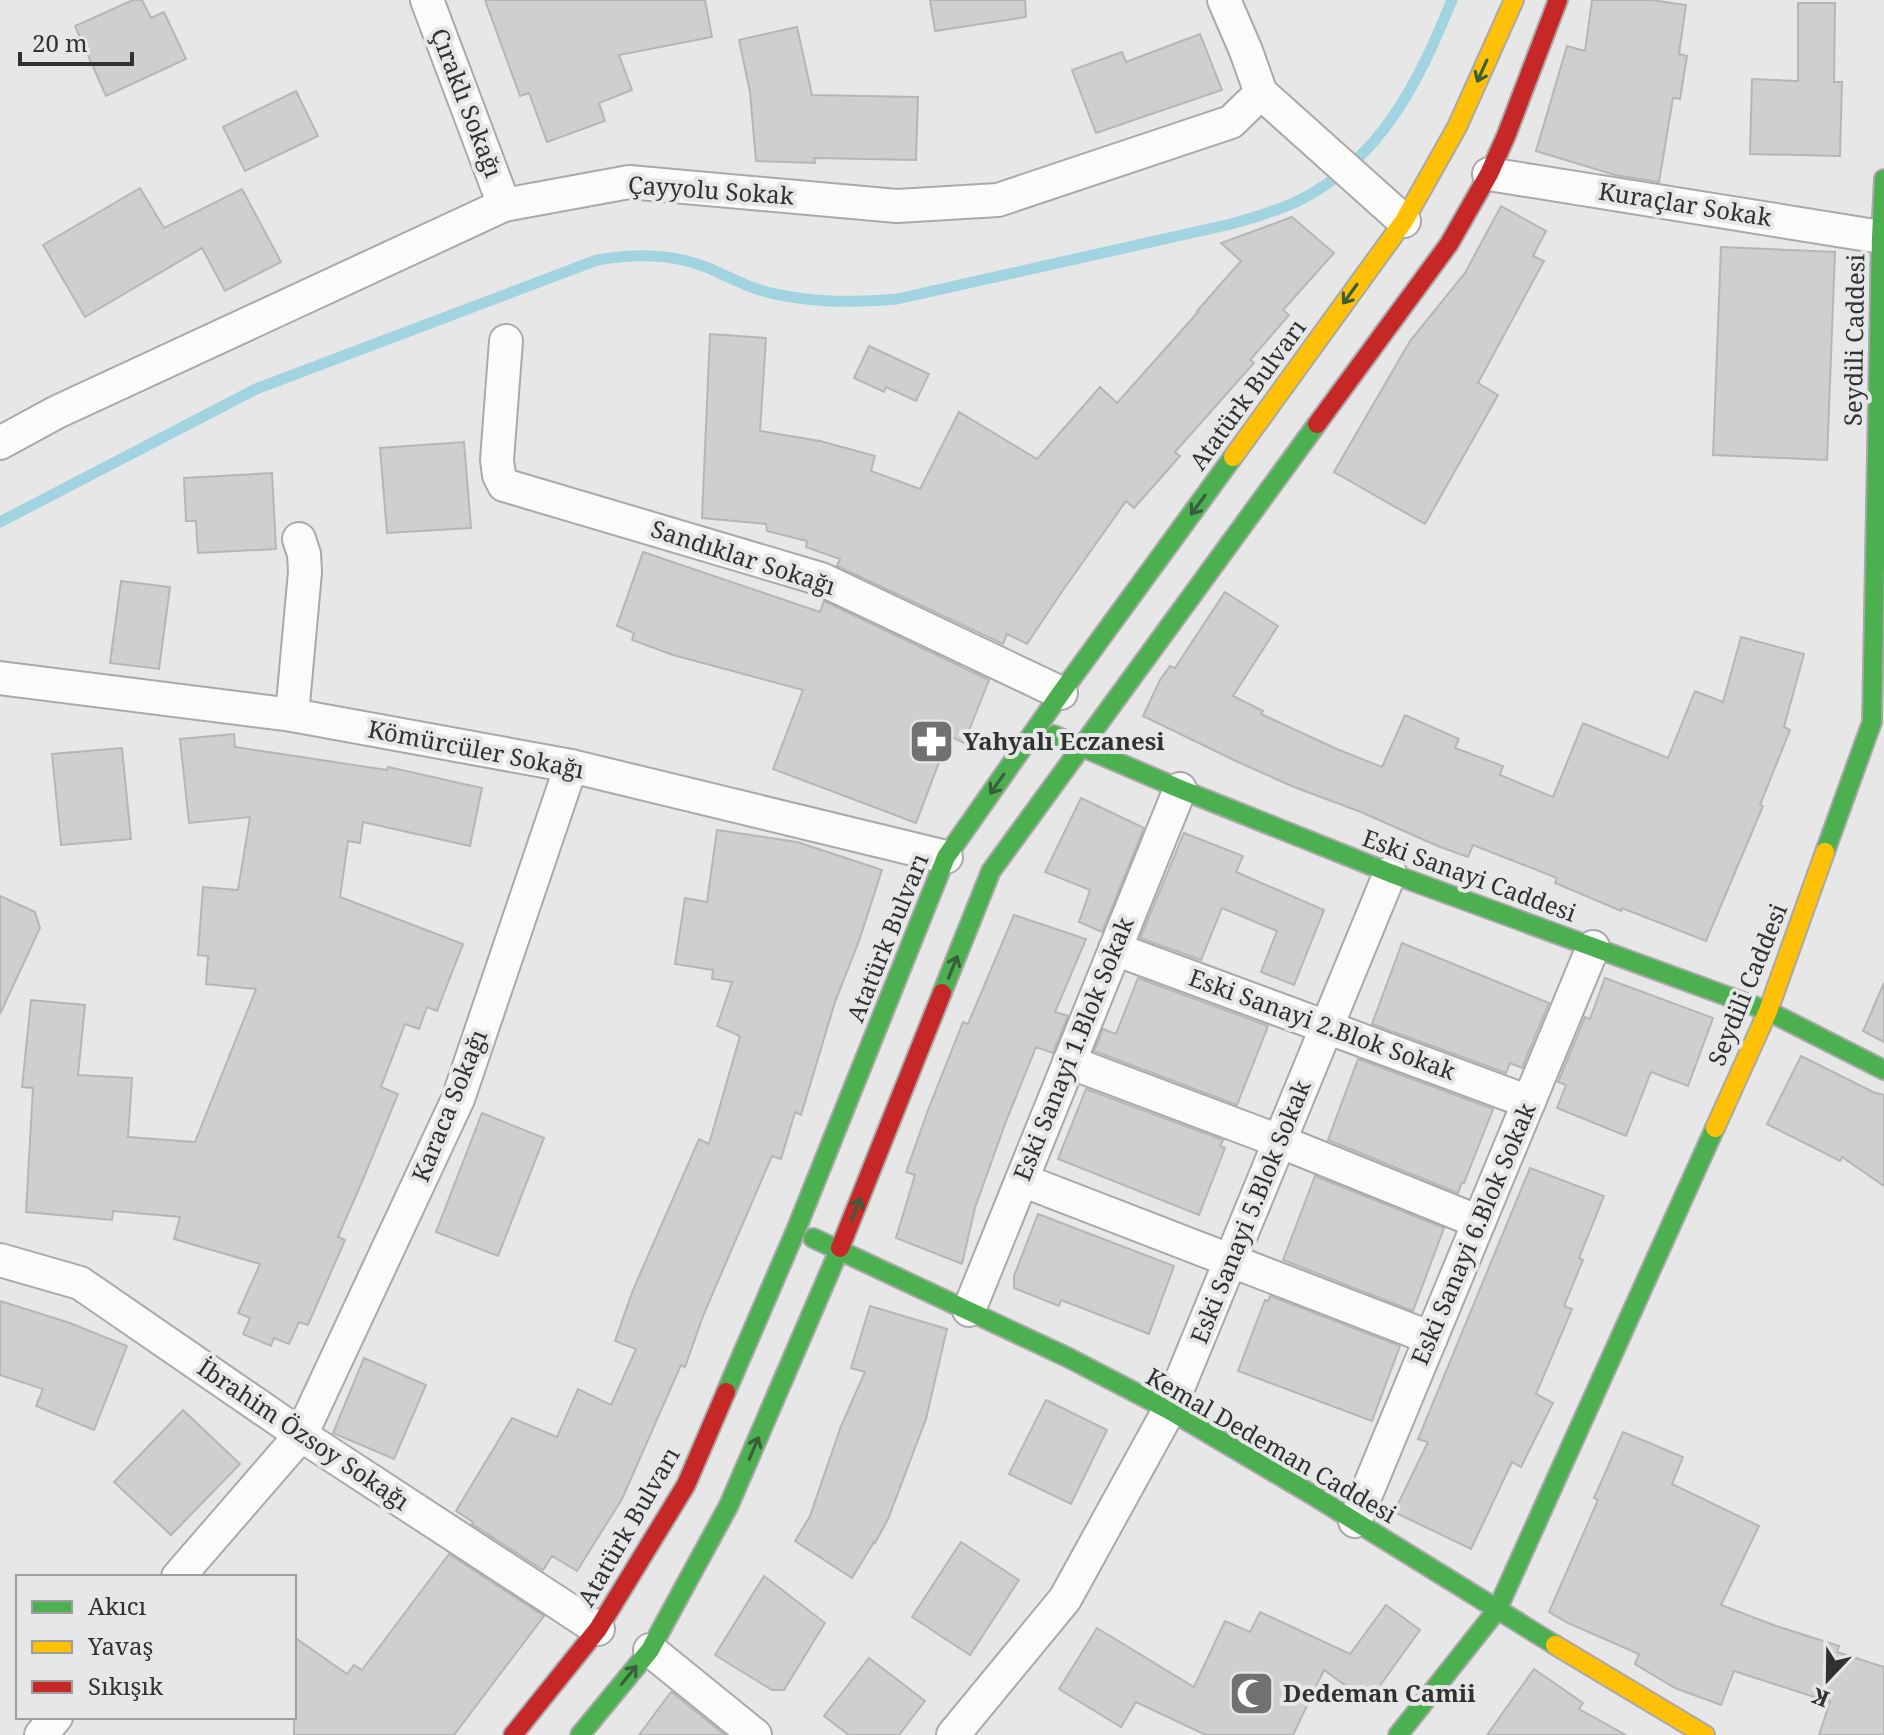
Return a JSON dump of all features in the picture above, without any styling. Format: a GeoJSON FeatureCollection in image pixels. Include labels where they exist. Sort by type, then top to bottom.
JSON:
{"type":"FeatureCollection","features":[{"type":"Feature","properties":{"kind":"main road","name":"Atatürk Bulvarı"},"geometry":{"type":"LineString","coordinates":[[513,1735],[598,1629],[686,1485],[796,1230],[946,857],[1061,693],[1404,221],[1457,127],[1514,0]]}},
{"type":"Feature","properties":{"kind":"main road"},"geometry":{"type":"LineString","coordinates":[[580,1735],[650,1650],[729,1505],[840,1249],[991,871],[1449,244],[1489,174],[1506,136],[1558,0]]}},
{"type":"Feature","properties":{"kind":"main road","name":"Seydili Caddesi"},"geometry":{"type":"LineString","coordinates":[[1398,1735],[1497,1610],[1768,1011],[1872,722],[1884,179]]}},
{"type":"Feature","properties":{"kind":"main road","name":"Eski Sanayi Caddesi"},"geometry":{"type":"LineString","coordinates":[[1037,727],[1180,789],[1390,873],[1768,1011],[1884,1070]]}},
{"type":"Feature","properties":{"kind":"main road","name":"Kemal Dedeman Caddesi"},"geometry":{"type":"LineString","coordinates":[[796,1230],[1067,1357],[1169,1410],[1705,1735]]}},
{"type":"Feature","properties":{"kind":"street","name":"Çıraklı Sokağı"},"geometry":{"type":"LineString","coordinates":[[427,0],[504,205]]}},
{"type":"Feature","properties":{"kind":"street"},"geometry":{"type":"LineString","coordinates":[[1224,0],[1261,93],[1404,221]]}},
{"type":"Feature","properties":{"kind":"street","name":"Çayyolu Sokak"},"geometry":{"type":"LineString","coordinates":[[0,443],[57,412],[504,205],[629,182],[897,206],[998,200],[1231,122],[1261,93]]}},
{"type":"Feature","properties":{"kind":"street","name":"Kuraçlar Sokak"},"geometry":{"type":"LineString","coordinates":[[1489,174],[1881,237]]}},
{"type":"Feature","properties":{"kind":"street","name":"Sandıklar Sokağı"},"geometry":{"type":"LineString","coordinates":[[506,341],[497,460],[504,485],[821,579],[1061,693]]}},
{"type":"Feature","properties":{"kind":"street"},"geometry":{"type":"LineString","coordinates":[[292,715],[305,572],[299,539]]}},
{"type":"Feature","properties":{"kind":"street","name":"Kömürcüler Sokağı"},"geometry":{"type":"LineString","coordinates":[[0,678],[292,715],[571,766],[946,857]]}},
{"type":"Feature","properties":{"kind":"street","name":"Karaca Sokağı"},"geometry":{"type":"LineString","coordinates":[[180,1575],[301,1435],[458,1099],[571,766]]}},
{"type":"Feature","properties":{"kind":"street","name":"Eski Sanayi 1.Blok Sokak"},"geometry":{"type":"LineString","coordinates":[[969,1310],[1180,789]]}},
{"type":"Feature","properties":{"kind":"street","name":"Eski Sanayi 5.Blok Sokak"},"geometry":{"type":"LineString","coordinates":[[953,1735],[1065,1599],[1169,1410],[1390,873]]}},
{"type":"Feature","properties":{"kind":"street","name":"Eski Sanayi 6.Blok Sokak"},"geometry":{"type":"LineString","coordinates":[[1355,1521],[1593,947]]}},
{"type":"Feature","properties":{"kind":"street","name":"Eski Sanayi 2.Blok Sokak"},"geometry":{"type":"LineString","coordinates":[[1115,949],[1529,1102]]}},
{"type":"Feature","properties":{"kind":"street"},"geometry":{"type":"LineString","coordinates":[[1069,1062],[1279,1141],[1479,1222]]}},
{"type":"Feature","properties":{"kind":"street"},"geometry":{"type":"LineString","coordinates":[[1022,1180],[1431,1338]]}},
{"type":"Feature","properties":{"kind":"street","name":"İbrahim Özsoy Sokağı"},"geometry":{"type":"LineString","coordinates":[[0,1260],[80,1283],[301,1435],[598,1629]]}},
{"type":"Feature","properties":{"kind":"street"},"geometry":{"type":"LineString","coordinates":[[650,1650],[755,1735]]}},
{"type":"Feature","properties":{"kind":"street"},"geometry":{"type":"LineString","coordinates":[[41,1735],[54,1719]]}},
{"type":"Feature","properties":{"kind":"building"},"geometry":{"type":"Polygon","coordinates":[[[133,0],[142,0],[151,18],[164,12],[186,59],[106,96],[75,26],[133,0]]]}},
{"type":"Feature","properties":{"kind":"building"},"geometry":{"type":"Polygon","coordinates":[[[485,0],[705,0],[712,37],[619,55],[632,90],[599,103],[605,121],[547,142],[529,93],[520,96],[485,0]]]}},
{"type":"Feature","properties":{"kind":"building"},"geometry":{"type":"Polygon","coordinates":[[[930,0],[1025,0],[1026,17],[935,31],[930,0]]]}},
{"type":"Feature","properties":{"kind":"building"},"geometry":{"type":"Polygon","coordinates":[[[1592,0],[1651,0],[1686,5],[1679,54],[1687,56],[1680,99],[1673,98],[1659,182],[1615,175],[1536,151],[1567,46],[1585,51],[1592,0]]]}},
{"type":"Feature","properties":{"kind":"building"},"geometry":{"type":"Polygon","coordinates":[[[1798,3],[1835,3],[1834,82],[1842,82],[1840,156],[1750,154],[1752,79],[1798,81],[1798,3]]]}},
{"type":"Feature","properties":{"kind":"building"},"geometry":{"type":"Polygon","coordinates":[[[797,27],[812,95],[918,97],[916,160],[814,158],[815,163],[756,161],[750,92],[739,40],[797,27]]]}},
{"type":"Feature","properties":{"kind":"building"},"geometry":{"type":"Polygon","coordinates":[[[1200,34],[1222,90],[1096,133],[1072,70],[1122,52],[1126,62],[1200,34]]]}},
{"type":"Feature","properties":{"kind":"building"},"geometry":{"type":"Polygon","coordinates":[[[296,91],[318,136],[245,171],[223,127],[296,91]]]}},
{"type":"Feature","properties":{"kind":"building"},"geometry":{"type":"Polygon","coordinates":[[[140,188],[164,228],[242,189],[281,262],[225,291],[202,248],[85,317],[43,245],[140,188]]]}},
{"type":"Feature","properties":{"kind":"building"},"geometry":{"type":"Polygon","coordinates":[[[1501,206],[1546,231],[1533,256],[1544,261],[1478,383],[1498,395],[1425,524],[1334,472],[1410,341],[1465,273],[1501,206]]]}},
{"type":"Feature","properties":{"kind":"building"},"geometry":{"type":"Polygon","coordinates":[[[1292,217],[1334,253],[1283,310],[1289,315],[1250,360],[1254,363],[1175,452],[1180,456],[1134,508],[1126,501],[1027,644],[1007,634],[1003,644],[837,566],[840,559],[806,547],[807,541],[767,531],[766,524],[702,518],[710,334],[766,338],[760,431],[820,441],[875,456],[871,471],[920,489],[959,412],[1037,459],[1100,387],[1117,403],[1241,261],[1221,243],[1292,217]]]}},
{"type":"Feature","properties":{"kind":"building"},"geometry":{"type":"Polygon","coordinates":[[[1721,247],[1835,252],[1827,460],[1713,455],[1721,247]]]}},
{"type":"Feature","properties":{"kind":"building"},"geometry":{"type":"Polygon","coordinates":[[[869,346],[929,374],[916,401],[886,387],[884,392],[854,378],[869,346]]]}},
{"type":"Feature","properties":{"kind":"building"},"geometry":{"type":"Polygon","coordinates":[[[464,442],[471,528],[387,533],[380,448],[464,442]]]}},
{"type":"Feature","properties":{"kind":"building"},"geometry":{"type":"Polygon","coordinates":[[[272,473],[276,549],[198,553],[196,521],[186,521],[184,478],[272,473]]]}},
{"type":"Feature","properties":{"kind":"building"},"geometry":{"type":"Polygon","coordinates":[[[643,552],[820,612],[824,601],[989,680],[964,743],[949,736],[916,823],[773,769],[803,690],[673,655],[632,640],[634,633],[617,626],[643,552]]]}},
{"type":"Feature","properties":{"kind":"building"},"geometry":{"type":"Polygon","coordinates":[[[121,581],[170,587],[159,669],[110,663],[121,581]]]}},
{"type":"Feature","properties":{"kind":"building"},"geometry":{"type":"Polygon","coordinates":[[[1225,592],[1278,626],[1233,696],[1263,711],[1261,714],[1382,767],[1405,715],[1459,739],[1455,748],[1503,766],[1500,775],[1553,797],[1583,723],[1668,758],[1695,691],[1723,702],[1741,637],[1804,654],[1784,727],[1790,730],[1760,805],[1763,806],[1706,941],[1622,908],[1621,911],[1555,883],[1557,878],[1473,845],[1468,857],[1440,847],[1294,787],[1143,716],[1160,680],[1170,666],[1175,668],[1225,592]]]}},
{"type":"Feature","properties":{"kind":"building"},"geometry":{"type":"Polygon","coordinates":[[[234,734],[235,747],[387,770],[388,767],[482,788],[470,846],[363,822],[360,843],[348,841],[340,897],[463,944],[437,1011],[427,1007],[419,1029],[405,1024],[381,1087],[398,1094],[338,1237],[345,1240],[308,1325],[299,1322],[289,1344],[274,1338],[271,1346],[243,1334],[250,1318],[238,1313],[260,1264],[174,1239],[180,1217],[113,1211],[112,1220],[26,1212],[33,1088],[22,1087],[31,1000],[85,1005],[78,1075],[132,1078],[128,1137],[195,1142],[256,989],[206,984],[208,956],[198,955],[203,887],[238,890],[250,817],[189,823],[180,739],[234,734]]]}},
{"type":"Feature","properties":{"kind":"building"},"geometry":{"type":"Polygon","coordinates":[[[122,748],[131,839],[61,845],[52,754],[122,748]]]}},
{"type":"Feature","properties":{"kind":"building"},"geometry":{"type":"Polygon","coordinates":[[[1081,798],[1144,828],[1102,932],[1079,922],[1090,890],[1045,872],[1081,798]]]}},
{"type":"Feature","properties":{"kind":"building"},"geometry":{"type":"Polygon","coordinates":[[[717,830],[797,842],[882,870],[835,1002],[801,1115],[795,1112],[781,1159],[772,1156],[703,1316],[685,1367],[681,1365],[622,1499],[577,1571],[552,1556],[543,1570],[456,1511],[512,1418],[557,1437],[578,1389],[611,1405],[636,1349],[615,1341],[633,1290],[699,1139],[709,1144],[740,1036],[717,1026],[732,982],[712,979],[713,970],[675,964],[685,898],[707,902],[717,830]]]}},
{"type":"Feature","properties":{"kind":"building"},"geometry":{"type":"Polygon","coordinates":[[[1184,833],[1243,856],[1236,872],[1324,910],[1294,985],[1261,972],[1277,931],[1222,908],[1201,960],[1140,938],[1184,833]]]}},
{"type":"Feature","properties":{"kind":"building"},"geometry":{"type":"Polygon","coordinates":[[[0,896],[35,912],[40,928],[0,1014],[0,896]]]}},
{"type":"Feature","properties":{"kind":"building"},"geometry":{"type":"Polygon","coordinates":[[[1014,915],[1086,939],[1055,1012],[1068,1016],[1053,1053],[1036,1047],[975,1208],[962,1264],[896,1238],[915,1175],[906,1172],[928,1110],[963,1022],[968,1024],[1014,915]]]}},
{"type":"Feature","properties":{"kind":"building"},"geometry":{"type":"Polygon","coordinates":[[[1402,943],[1549,1003],[1522,1068],[1510,1063],[1506,1073],[1372,1024],[1402,943]]]}},
{"type":"Feature","properties":{"kind":"building"},"geometry":{"type":"Polygon","coordinates":[[[1138,978],[1268,1026],[1237,1105],[1094,1051],[1103,1029],[1116,1034],[1138,978]]]}},
{"type":"Feature","properties":{"kind":"building"},"geometry":{"type":"Polygon","coordinates":[[[1605,978],[1713,1018],[1688,1086],[1651,1072],[1626,1136],[1557,1108],[1566,1085],[1558,1082],[1585,1017],[1590,1019],[1605,978]]]}},
{"type":"Feature","properties":{"kind":"building"},"geometry":{"type":"Polygon","coordinates":[[[1884,983],[1884,1042],[1863,1031],[1884,983]]]}},
{"type":"Feature","properties":{"kind":"building"},"geometry":{"type":"Polygon","coordinates":[[[1801,1056],[1884,1095],[1884,1186],[1842,1157],[1840,1161],[1767,1124],[1801,1056]]]}},
{"type":"Feature","properties":{"kind":"building"},"geometry":{"type":"Polygon","coordinates":[[[1358,1059],[1493,1109],[1458,1193],[1328,1140],[1358,1059]]]}},
{"type":"Feature","properties":{"kind":"building"},"geometry":{"type":"Polygon","coordinates":[[[1086,1089],[1223,1140],[1220,1146],[1225,1148],[1199,1215],[1058,1159],[1086,1089]]]}},
{"type":"Feature","properties":{"kind":"building"},"geometry":{"type":"Polygon","coordinates":[[[482,1113],[544,1138],[498,1256],[436,1232],[482,1113]]]}},
{"type":"Feature","properties":{"kind":"building"},"geometry":{"type":"Polygon","coordinates":[[[1530,1168],[1604,1196],[1564,1306],[1572,1309],[1536,1394],[1553,1403],[1521,1467],[1512,1462],[1471,1549],[1394,1512],[1428,1442],[1418,1439],[1530,1168]]]}},
{"type":"Feature","properties":{"kind":"building"},"geometry":{"type":"Polygon","coordinates":[[[1315,1176],[1444,1228],[1413,1311],[1283,1260],[1315,1176]]]}},
{"type":"Feature","properties":{"kind":"building"},"geometry":{"type":"Polygon","coordinates":[[[1038,1214],[1174,1266],[1149,1334],[1061,1300],[1059,1306],[1014,1288],[1014,1276],[1038,1214]]]}},
{"type":"Feature","properties":{"kind":"building"},"geometry":{"type":"Polygon","coordinates":[[[1270,1296],[1400,1346],[1372,1421],[1238,1371],[1265,1300],[1268,1301],[1270,1296]]]}},
{"type":"Feature","properties":{"kind":"building"},"geometry":{"type":"Polygon","coordinates":[[[0,1301],[70,1323],[127,1346],[94,1430],[36,1406],[43,1389],[0,1375],[0,1301]]]}},
{"type":"Feature","properties":{"kind":"building"},"geometry":{"type":"Polygon","coordinates":[[[870,1306],[947,1329],[926,1419],[888,1519],[852,1578],[795,1541],[810,1516],[841,1426],[865,1372],[851,1368],[870,1306]]]}},
{"type":"Feature","properties":{"kind":"building"},"geometry":{"type":"Polygon","coordinates":[[[364,1358],[426,1385],[394,1459],[333,1433],[364,1358]]]}},
{"type":"Feature","properties":{"kind":"building"},"geometry":{"type":"Polygon","coordinates":[[[1046,1400],[1107,1430],[1071,1504],[1009,1474],[1046,1400]]]}},
{"type":"Feature","properties":{"kind":"building"},"geometry":{"type":"Polygon","coordinates":[[[183,1410],[240,1464],[171,1535],[114,1482],[183,1410]]]}},
{"type":"Feature","properties":{"kind":"building"},"geometry":{"type":"Polygon","coordinates":[[[1623,1432],[1683,1457],[1672,1484],[1759,1526],[1721,1605],[1839,1646],[1837,1652],[1884,1667],[1884,1735],[1819,1735],[1830,1702],[1734,1671],[1721,1705],[1675,1688],[1635,1664],[1639,1654],[1549,1612],[1598,1500],[1594,1498],[1623,1432]]]}},
{"type":"Feature","properties":{"kind":"building"},"geometry":{"type":"Polygon","coordinates":[[[961,1542],[1019,1580],[970,1655],[912,1617],[961,1542]]]}},
{"type":"Feature","properties":{"kind":"building"},"geometry":{"type":"Polygon","coordinates":[[[449,1554],[544,1616],[454,1735],[294,1735],[296,1638],[347,1674],[354,1665],[362,1670],[449,1554]]]}},
{"type":"Feature","properties":{"kind":"building"},"geometry":{"type":"Polygon","coordinates":[[[764,1576],[825,1623],[784,1690],[772,1690],[715,1655],[764,1576]]]}},
{"type":"Feature","properties":{"kind":"building"},"geometry":{"type":"Polygon","coordinates":[[[1386,1605],[1420,1630],[1368,1702],[1324,1670],[1293,1735],[1206,1735],[1136,1702],[1121,1727],[1059,1689],[1097,1628],[1194,1687],[1225,1621],[1250,1632],[1260,1612],[1350,1654],[1386,1605]]]}},
{"type":"Feature","properties":{"kind":"building"},"geometry":{"type":"Polygon","coordinates":[[[869,1658],[925,1701],[899,1735],[849,1735],[824,1716],[869,1658]]]}},
{"type":"Feature","properties":{"kind":"building"},"geometry":{"type":"Polygon","coordinates":[[[1534,1669],[1583,1703],[1579,1709],[1626,1735],[1487,1735],[1534,1669]]]}},
{"type":"Feature","properties":{"kind":"building"},"geometry":{"type":"Polygon","coordinates":[[[673,1693],[725,1735],[639,1735],[673,1693]]]}},
{"type":"Feature","properties":{"kind":"waterway"},"geometry":{"type":"LineString","coordinates":[[0,522],[256,389],[597,260],[638,256],[692,262],[756,289],[796,298],[830,301],[897,299],[1231,224],[1275,211],[1329,183],[1375,140],[1411,88],[1452,0]]}},
{"type":"Feature","properties":{"kind":"traffic: fast"},"geometry":{"type":"LineString","coordinates":[[1825,852],[1872,722],[1884,179]]}},
{"type":"Feature","properties":{"kind":"traffic: fast"},"geometry":{"type":"LineString","coordinates":[[942,993],[991,871],[1317,424]]}},
{"type":"Feature","properties":{"kind":"traffic: fast"},"geometry":{"type":"LineString","coordinates":[[726,1392],[796,1230],[946,857],[1233,457]]}},
{"type":"Feature","properties":{"kind":"traffic: fast"},"geometry":{"type":"LineString","coordinates":[[1054,735],[1390,873],[1768,1011],[1884,1070]]}},
{"type":"Feature","properties":{"kind":"traffic: fast"},"geometry":{"type":"LineString","coordinates":[[1398,1735],[1497,1610],[1715,1128]]}},
{"type":"Feature","properties":{"kind":"traffic: fast"},"geometry":{"type":"LineString","coordinates":[[813,1238],[1067,1357],[1169,1410],[1555,1645]]}},
{"type":"Feature","properties":{"kind":"traffic: fast"},"geometry":{"type":"LineString","coordinates":[[580,1735],[650,1650],[729,1505],[840,1248]]}},
{"type":"Feature","properties":{"kind":"traffic: slow"},"geometry":{"type":"LineString","coordinates":[[1233,457],[1404,221],[1457,127],[1514,0]]}},
{"type":"Feature","properties":{"kind":"traffic: slow"},"geometry":{"type":"LineString","coordinates":[[1715,1128],[1768,1011],[1825,852]]}},
{"type":"Feature","properties":{"kind":"traffic: slow"},"geometry":{"type":"LineString","coordinates":[[1555,1645],[1705,1735]]}},
{"type":"Feature","properties":{"kind":"traffic: jam"},"geometry":{"type":"LineString","coordinates":[[1317,424],[1449,244],[1489,174],[1558,0]]}},
{"type":"Feature","properties":{"kind":"traffic: jam"},"geometry":{"type":"LineString","coordinates":[[840,1248],[942,993]]}},
{"type":"Feature","properties":{"kind":"traffic: jam"},"geometry":{"type":"LineString","coordinates":[[513,1735],[598,1629],[686,1485],[726,1392]]}},
{"type":"Feature","properties":{"kind":"place","name":"Yahyalı Eczanesi"},"geometry":{"type":"Point","coordinates":[932,742]}},
{"type":"Feature","properties":{"kind":"place","name":"Dedeman Camii"},"geometry":{"type":"Point","coordinates":[1252,1694]}}]}
